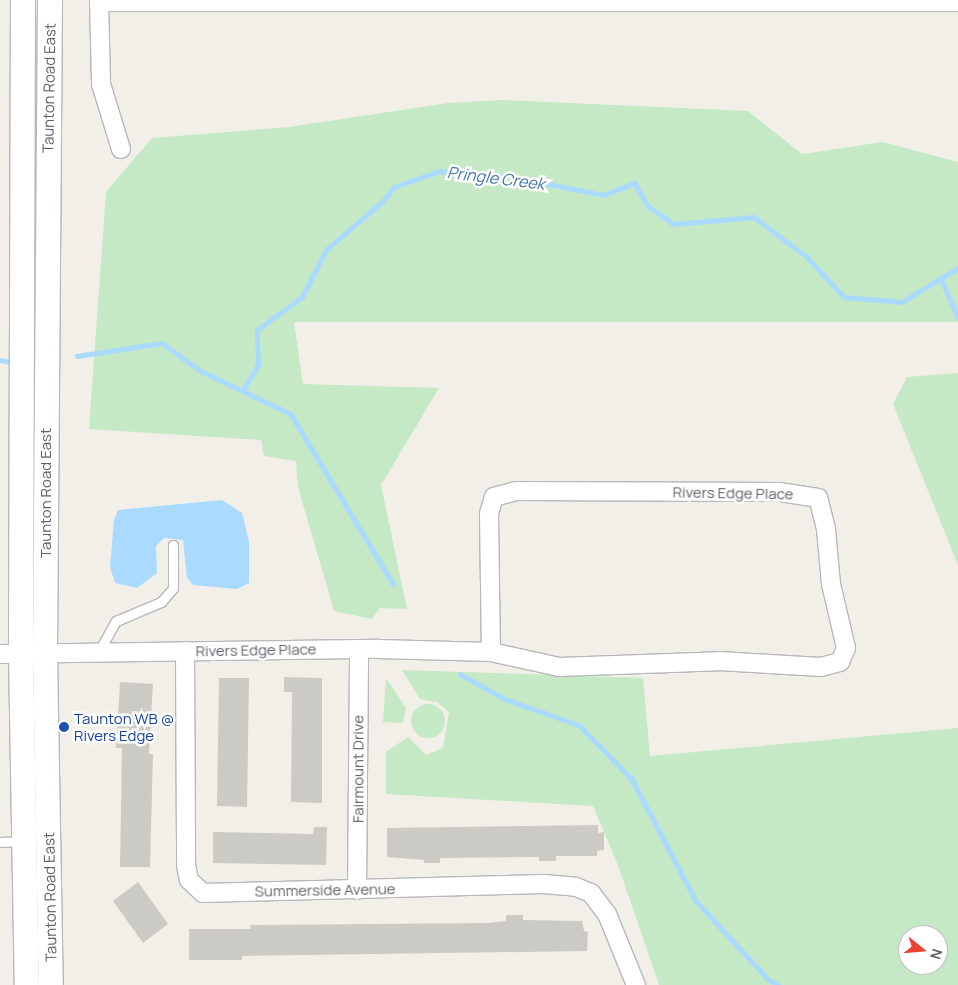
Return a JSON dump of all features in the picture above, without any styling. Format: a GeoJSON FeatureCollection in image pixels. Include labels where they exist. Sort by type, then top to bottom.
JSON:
{"type":"FeatureCollection","features":[{"type":"Feature","properties":{"kind":"main road","name":"Taunton Road East"},"geometry":{"type":"LineString","coordinates":[[23,0],[23,104],[10,654],[24,841],[27,985]]}},
{"type":"Feature","properties":{"kind":"main road","name":"Taunton Road East"},"geometry":{"type":"LineString","coordinates":[[50,0],[45,655],[51,985]]}},
{"type":"Feature","properties":{"kind":"main road"},"geometry":{"type":"LineString","coordinates":[[23,104],[48,103]]}},
{"type":"Feature","properties":{"kind":"street"},"geometry":{"type":"LineString","coordinates":[[121,149],[101,84],[99,1],[958,2]]}},
{"type":"Feature","properties":{"kind":"street","name":"Rivers Edge Place"},"geometry":{"type":"LineString","coordinates":[[10,654],[45,655],[359,649],[492,652],[559,667],[719,660],[821,667],[840,662],[846,648],[831,584],[826,529],[818,498],[761,492],[516,491],[494,497],[489,513],[492,652]]}},
{"type":"Feature","properties":{"kind":"street","name":"Fairmount Drive"},"geometry":{"type":"LineString","coordinates":[[357,890],[359,649]]}},
{"type":"Feature","properties":{"kind":"street","name":"Summerside Avenue"},"geometry":{"type":"LineString","coordinates":[[185,651],[189,880],[203,893],[544,884],[576,887],[591,893],[607,914],[636,985]]}},
{"type":"Feature","properties":{"kind":"lane"},"geometry":{"type":"LineString","coordinates":[[98,653],[116,621],[161,602],[173,588],[174,545]]}},
{"type":"Feature","properties":{"kind":"lane"},"geometry":{"type":"LineString","coordinates":[[0,842],[24,841]]}},
{"type":"Feature","properties":{"kind":"green space"},"geometry":{"type":"Polygon","coordinates":[[[503,100],[748,111],[802,154],[883,142],[958,162],[958,322],[294,322],[303,384],[439,388],[381,485],[407,609],[380,608],[372,619],[334,611],[298,487],[296,461],[264,456],[261,440],[89,429],[106,192],[152,138],[289,127],[448,103],[503,100]]]}},
{"type":"Feature","properties":{"kind":"green space"},"geometry":{"type":"Polygon","coordinates":[[[958,373],[958,565],[893,404],[907,377],[958,373]]]}},
{"type":"Feature","properties":{"kind":"green space"},"geometry":{"type":"Polygon","coordinates":[[[402,670],[643,678],[650,756],[958,728],[958,985],[659,985],[618,865],[593,806],[386,794],[386,752],[408,737],[426,755],[443,748],[449,712],[437,702],[420,699],[402,670]]]}},
{"type":"Feature","properties":{"kind":"green space"},"geometry":{"type":"Polygon","coordinates":[[[386,678],[406,708],[403,723],[383,722],[386,678]]]}},
{"type":"Feature","properties":{"kind":"green space"},"geometry":{"type":"Polygon","coordinates":[[[428,704],[440,709],[445,721],[440,733],[428,738],[416,733],[411,721],[416,709],[428,704]]]}},
{"type":"Feature","properties":{"kind":"water"},"geometry":{"type":"Polygon","coordinates":[[[222,500],[242,513],[249,542],[249,583],[237,589],[193,585],[187,578],[183,540],[164,538],[156,546],[157,573],[137,588],[115,583],[110,567],[114,520],[118,510],[222,500]]]}},
{"type":"Feature","properties":{"kind":"building"},"geometry":{"type":"Polygon","coordinates":[[[284,677],[322,678],[322,803],[291,802],[292,692],[284,692],[284,677]]]}},
{"type":"Feature","properties":{"kind":"building"},"geometry":{"type":"Polygon","coordinates":[[[219,678],[249,678],[247,807],[217,806],[219,678]]]}},
{"type":"Feature","properties":{"kind":"building"},"geometry":{"type":"Polygon","coordinates":[[[120,682],[153,684],[149,754],[153,754],[150,867],[120,867],[122,748],[116,748],[120,682]]]}},
{"type":"Feature","properties":{"kind":"building"},"geometry":{"type":"Polygon","coordinates":[[[598,825],[598,833],[604,832],[604,850],[597,851],[597,856],[556,856],[556,861],[539,861],[539,857],[440,858],[440,863],[424,863],[424,860],[387,857],[387,828],[598,825]]]}},
{"type":"Feature","properties":{"kind":"building"},"geometry":{"type":"Polygon","coordinates":[[[314,827],[327,827],[326,865],[213,863],[213,832],[313,834],[314,827]]]}},
{"type":"Feature","properties":{"kind":"building"},"geometry":{"type":"Polygon","coordinates":[[[138,882],[168,924],[143,943],[113,901],[138,882]]]}},
{"type":"Feature","properties":{"kind":"building"},"geometry":{"type":"Polygon","coordinates":[[[506,915],[523,915],[523,920],[582,921],[584,931],[588,932],[587,951],[242,956],[242,960],[189,960],[189,929],[251,929],[250,925],[488,923],[506,921],[506,915]]]}},
{"type":"Feature","properties":{"kind":"waterway","name":"Pringle Creek"},"geometry":{"type":"LineString","coordinates":[[243,390],[258,365],[257,330],[302,297],[326,250],[382,202],[394,187],[440,171],[514,177],[603,195],[635,183],[648,206],[674,224],[754,217],[807,257],[844,297],[902,302],[958,268]]}},
{"type":"Feature","properties":{"kind":"waterway","name":"Pringle Creek"},"geometry":{"type":"LineString","coordinates":[[941,278],[958,318]]}},
{"type":"Feature","properties":{"kind":"waterway"},"geometry":{"type":"LineString","coordinates":[[77,356],[162,343],[201,371],[291,414],[393,584]]}},
{"type":"Feature","properties":{"kind":"waterway","name":"Pringle Creek"},"geometry":{"type":"LineString","coordinates":[[0,360],[11,362]]}},
{"type":"Feature","properties":{"kind":"waterway"},"geometry":{"type":"LineString","coordinates":[[460,674],[505,699],[579,725],[632,779],[696,901],[768,979],[778,985]]}},
{"type":"Feature","properties":{"kind":"place","name":"Taunton WB @ Rivers Edge"},"geometry":{"type":"Point","coordinates":[64,727]}}]}
